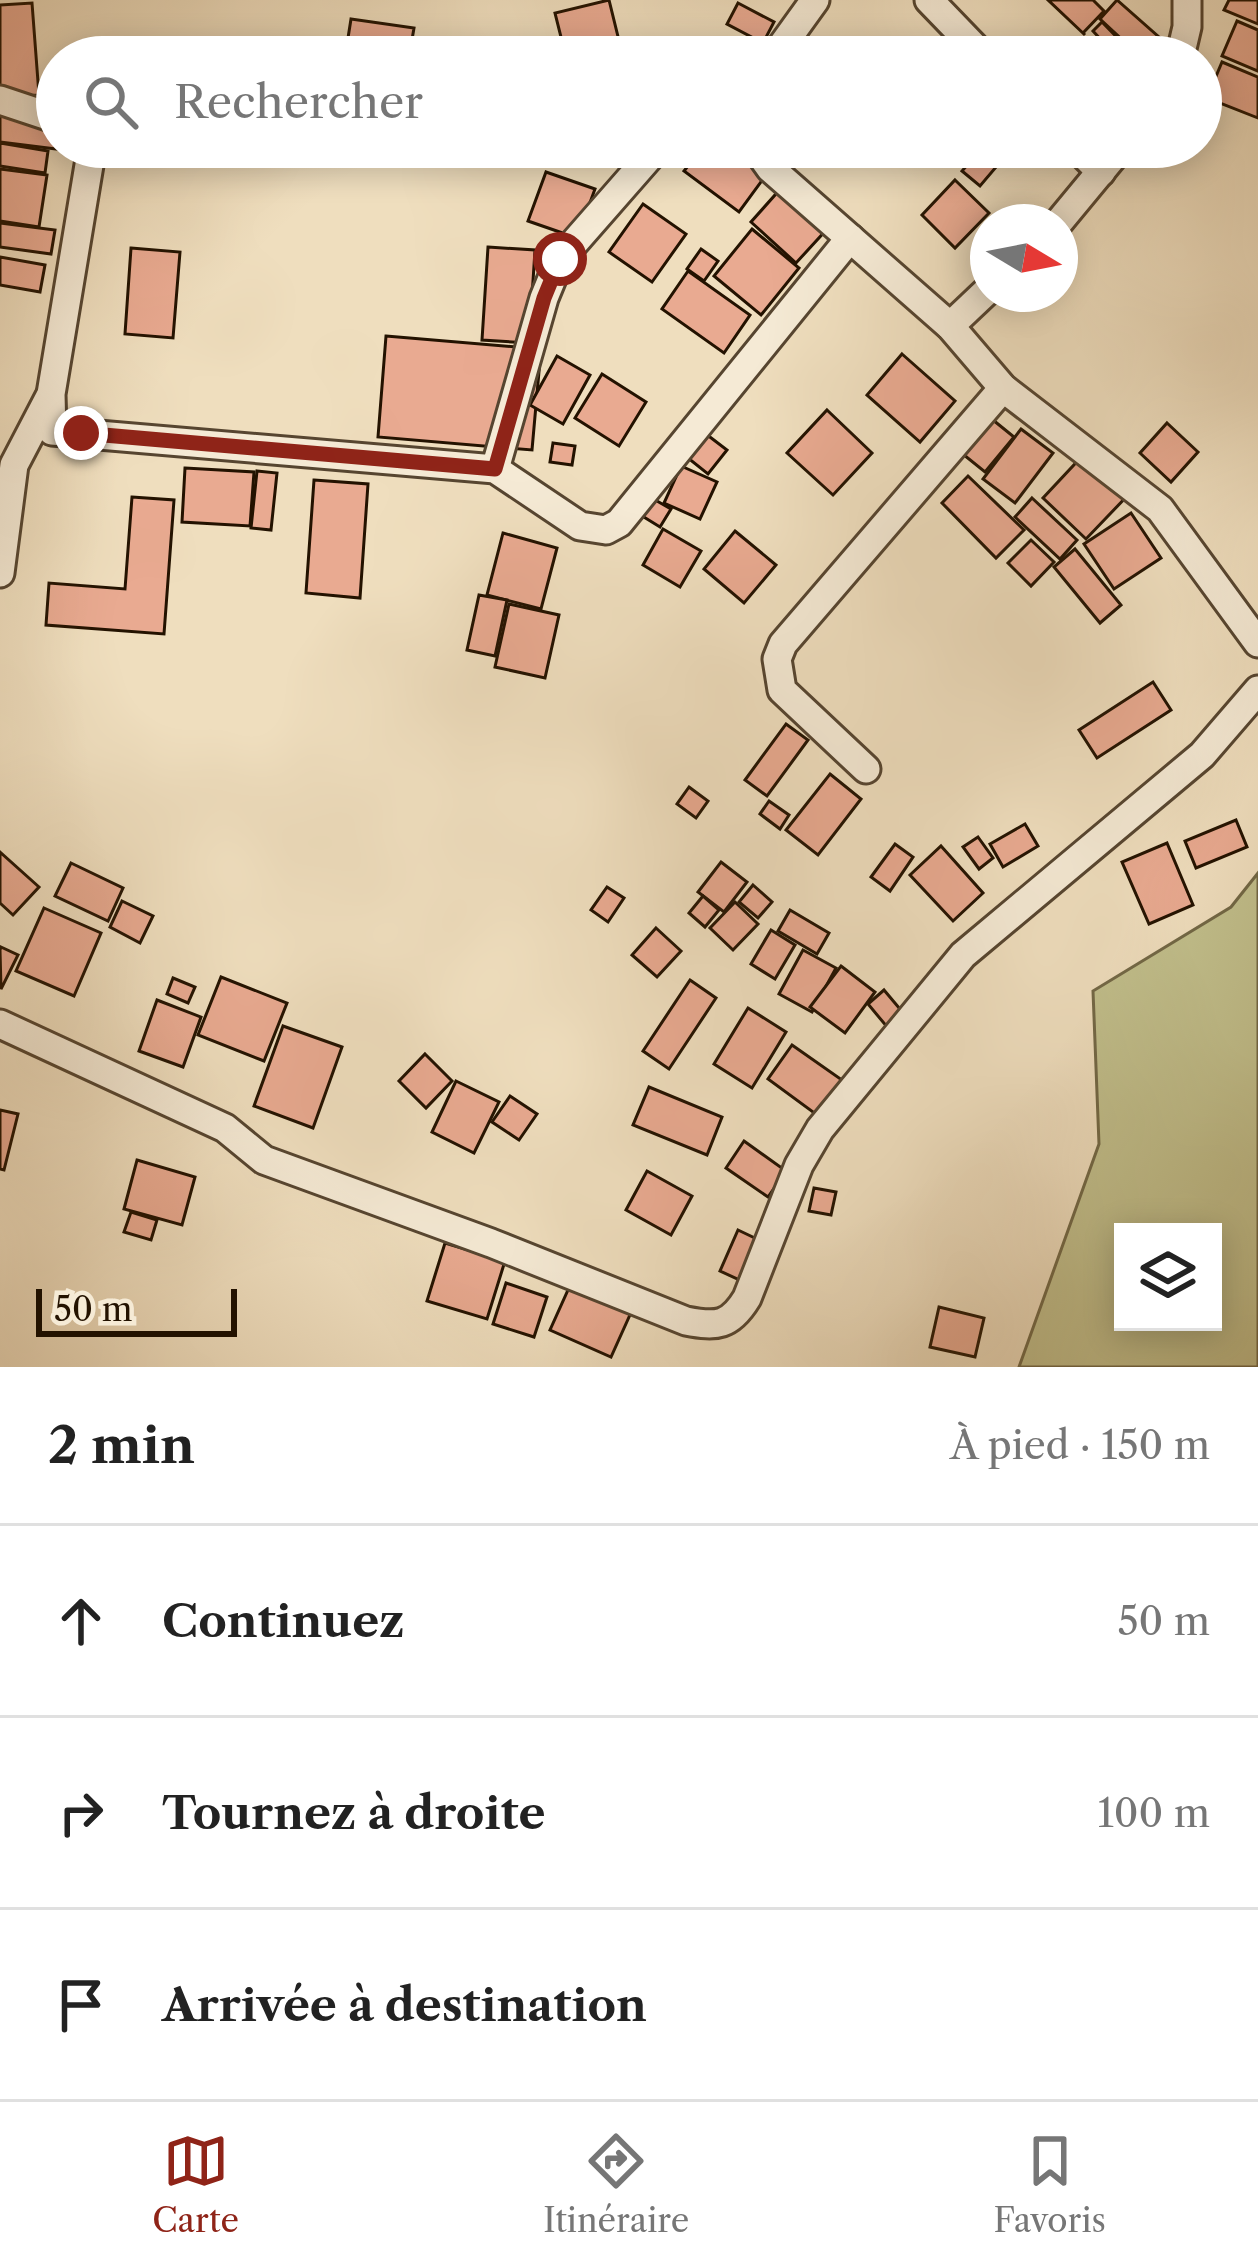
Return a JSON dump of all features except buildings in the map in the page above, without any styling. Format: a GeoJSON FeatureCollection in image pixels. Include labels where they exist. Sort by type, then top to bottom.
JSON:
{"type":"FeatureCollection","features":[{"type":"Feature","properties":{"kind":"street"},"geometry":{"type":"LineString","coordinates":[[789,36],[815,0]]}},
{"type":"Feature","properties":{"kind":"street"},"geometry":{"type":"LineString","coordinates":[[929,0],[964,36]]}},
{"type":"Feature","properties":{"kind":"street"},"geometry":{"type":"LineString","coordinates":[[1185,36],[1186,0]]}},
{"type":"Feature","properties":{"kind":"street"},"geometry":{"type":"LineString","coordinates":[[0,100],[36,112]]}},
{"type":"Feature","properties":{"kind":"street"},"geometry":{"type":"LineString","coordinates":[[89,168],[51,394],[52,431],[495,469],[580,526],[606,530],[619,523],[850,238]]}},
{"type":"Feature","properties":{"kind":"street"},"geometry":{"type":"LineString","coordinates":[[495,469],[544,298],[560,259],[640,168]]}},
{"type":"Feature","properties":{"kind":"street"},"geometry":{"type":"LineString","coordinates":[[770,168],[950,326],[1003,388],[1160,509],[1258,643]]}},
{"type":"Feature","properties":{"kind":"street"},"geometry":{"type":"LineString","coordinates":[[1098,168],[1102,172]]}},
{"type":"Feature","properties":{"kind":"street"},"geometry":{"type":"LineString","coordinates":[[1074,204],[1105,168]]}},
{"type":"Feature","properties":{"kind":"street"},"geometry":{"type":"LineString","coordinates":[[950,326],[970,307]]}},
{"type":"Feature","properties":{"kind":"street"},"geometry":{"type":"LineString","coordinates":[[866,769],[782,690],[777,659],[783,644],[861,549],[1003,388]]}},
{"type":"Feature","properties":{"kind":"street"},"geometry":{"type":"LineString","coordinates":[[0,573],[14,465],[51,394]]}},
{"type":"Feature","properties":{"kind":"street"},"geometry":{"type":"LineString","coordinates":[[0,1024],[225,1128],[264,1160],[686,1321],[713,1326],[736,1316],[747,1298],[799,1165],[820,1129],[963,955],[1202,755],[1258,690]]}},
{"type":"Feature","properties":{"kind":"shaded area"},"geometry":{"type":"Polygon","coordinates":[[[1258,873],[1258,1367],[1019,1367],[1099,1144],[1093,991],[1231,907],[1258,873]]]}},
{"type":"Feature","properties":{"kind":"route"},"geometry":{"type":"LineString","coordinates":[[81,433],[495,469],[544,298],[560,259]]}}]}
